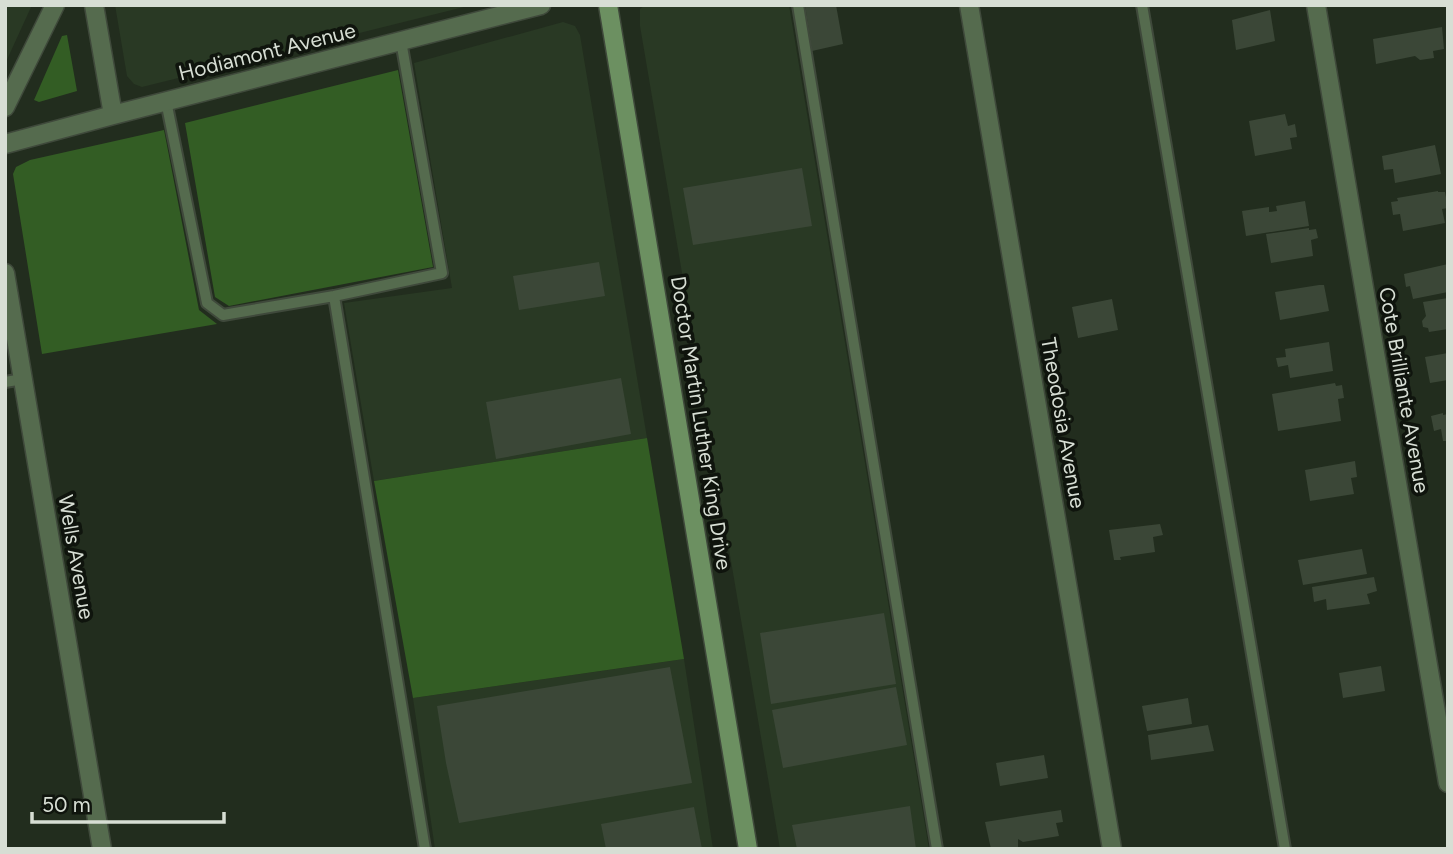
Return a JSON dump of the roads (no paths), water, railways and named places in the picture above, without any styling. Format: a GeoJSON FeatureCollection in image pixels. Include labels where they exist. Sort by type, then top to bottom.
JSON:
{"type":"FeatureCollection","features":[{"type":"Feature","properties":{"kind":"main road","name":"Doctor Martin Luther King Drive"},"geometry":{"type":"LineString","coordinates":[[608,5],[748,849]]}},
{"type":"Feature","properties":{"kind":"street"},"geometry":{"type":"LineString","coordinates":[[5,107],[55,5]]}},
{"type":"Feature","properties":{"kind":"street"},"geometry":{"type":"LineString","coordinates":[[94,5],[113,115]]}},
{"type":"Feature","properties":{"kind":"street","name":"Hodiamont Avenue"},"geometry":{"type":"LineString","coordinates":[[5,144],[541,5]]}},
{"type":"Feature","properties":{"kind":"street","name":"Theodosia Avenue"},"geometry":{"type":"LineString","coordinates":[[969,5],[1112,849]]}},
{"type":"Feature","properties":{"kind":"street","name":"Cote Brilliante Avenue"},"geometry":{"type":"LineString","coordinates":[[1316,5],[1448,783]]}},
{"type":"Feature","properties":{"kind":"street","name":"Wells Avenue"},"geometry":{"type":"LineString","coordinates":[[5,273],[14,381],[102,849]]}},
{"type":"Feature","properties":{"kind":"lane"},"geometry":{"type":"LineString","coordinates":[[798,5],[937,849]]}},
{"type":"Feature","properties":{"kind":"lane"},"geometry":{"type":"LineString","coordinates":[[1142,5],[1285,849]]}},
{"type":"Feature","properties":{"kind":"lane"},"geometry":{"type":"LineString","coordinates":[[166,101],[207,303],[223,315],[334,296],[442,273],[401,41]]}},
{"type":"Feature","properties":{"kind":"lane"},"geometry":{"type":"LineString","coordinates":[[334,296],[425,849]]}}]}
